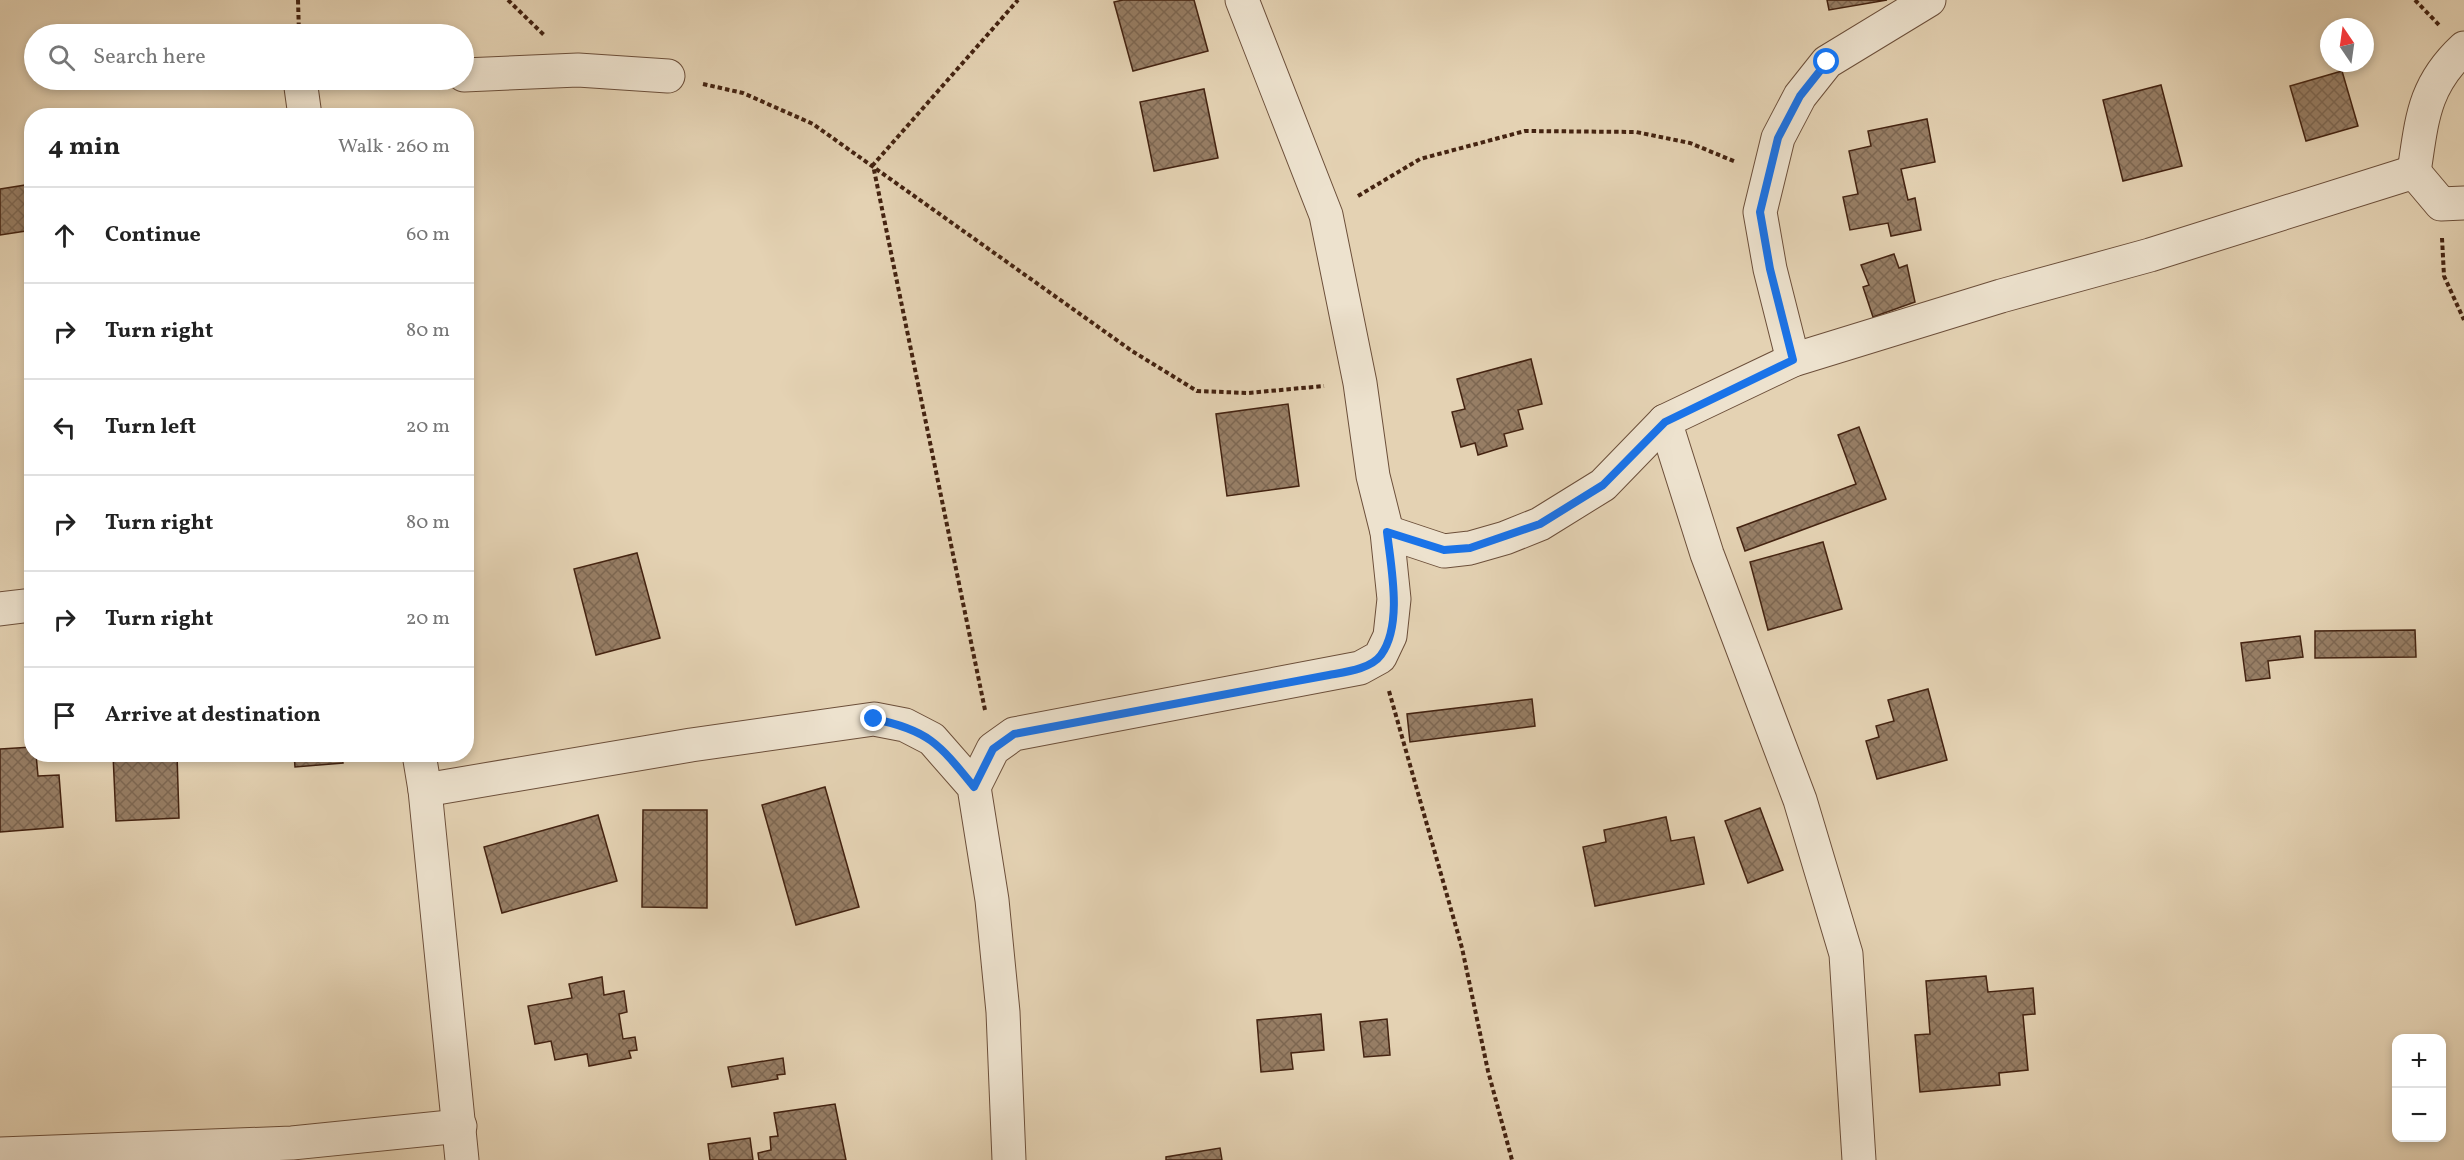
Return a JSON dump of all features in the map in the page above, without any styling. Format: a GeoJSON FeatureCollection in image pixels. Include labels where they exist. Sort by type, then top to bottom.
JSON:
{"type":"FeatureCollection","features":[{"type":"Feature","properties":{"kind":"street"},"geometry":{"type":"LineString","coordinates":[[974,787],[993,749],[1014,734],[1360,668],[1380,657],[1390,636],[1394,599],[1387,532],[1373,476],[1360,383],[1326,215],[1242,0]]}},
{"type":"Feature","properties":{"kind":"street"},"geometry":{"type":"LineString","coordinates":[[1793,360],[1770,269],[1760,212],[1778,138],[1800,96],[1827,62],[1929,0]]}},
{"type":"Feature","properties":{"kind":"street"},"geometry":{"type":"LineString","coordinates":[[2414,172],[2424,106],[2443,69],[2464,48]]}},
{"type":"Feature","properties":{"kind":"street"},"geometry":{"type":"LineString","coordinates":[[474,75],[578,70],[668,76]]}},
{"type":"Feature","properties":{"kind":"street"},"geometry":{"type":"LineString","coordinates":[[301,90],[304,108]]}},
{"type":"Feature","properties":{"kind":"street"},"geometry":{"type":"LineString","coordinates":[[2414,172],[2453,203]]}},
{"type":"Feature","properties":{"kind":"street"},"geometry":{"type":"LineString","coordinates":[[1387,532],[1444,550],[1470,548],[1514,534],[1540,524],[1603,485],[1665,422],[1793,360],[2001,296],[2150,255],[2414,172]]}},
{"type":"Feature","properties":{"kind":"street"},"geometry":{"type":"LineString","coordinates":[[1665,422],[1707,554],[1800,800],[1846,954],[1859,1160]]}},
{"type":"Feature","properties":{"kind":"street"},"geometry":{"type":"LineString","coordinates":[[0,609],[24,606]]}},
{"type":"Feature","properties":{"kind":"street"},"geometry":{"type":"LineString","coordinates":[[425,790],[691,745],[874,719],[905,725],[932,739],[974,787],[992,900],[1001,990],[1009,1160]]}},
{"type":"Feature","properties":{"kind":"street"},"geometry":{"type":"LineString","coordinates":[[420,762],[462,1160]]}},
{"type":"Feature","properties":{"kind":"street"},"geometry":{"type":"LineString","coordinates":[[0,1154],[292,1143],[460,1126]]}},
{"type":"Feature","properties":{"kind":"path"},"geometry":{"type":"LineString","coordinates":[[298,0],[299,24]]}},
{"type":"Feature","properties":{"kind":"path"},"geometry":{"type":"LineString","coordinates":[[873,165],[1018,0]]}},
{"type":"Feature","properties":{"kind":"path"},"geometry":{"type":"LineString","coordinates":[[668,76],[743,93],[813,124],[1132,351],[1197,391],[1248,393],[1360,383]]}},
{"type":"Feature","properties":{"kind":"path"},"geometry":{"type":"LineString","coordinates":[[1326,215],[1420,159],[1525,131],[1636,132],[1689,143],[1770,173]]}},
{"type":"Feature","properties":{"kind":"path"},"geometry":{"type":"LineString","coordinates":[[873,165],[993,749]]}},
{"type":"Feature","properties":{"kind":"path"},"geometry":{"type":"LineString","coordinates":[[2453,203],[2444,276],[2464,320]]}},
{"type":"Feature","properties":{"kind":"path"},"geometry":{"type":"LineString","coordinates":[[1380,657],[1462,948],[1488,1071],[1512,1160]]}},
{"type":"Feature","properties":{"kind":"building"},"geometry":{"type":"Polygon","coordinates":[[[1194,0],[1208,51],[1133,71],[1114,2],[1194,0]]]}},
{"type":"Feature","properties":{"kind":"building"},"geometry":{"type":"Polygon","coordinates":[[[1827,0],[1887,0],[1829,10],[1827,0]]]}},
{"type":"Feature","properties":{"kind":"building"},"geometry":{"type":"Polygon","coordinates":[[[2342,72],[2358,126],[2306,141],[2290,86],[2342,72]]]}},
{"type":"Feature","properties":{"kind":"building"},"geometry":{"type":"Polygon","coordinates":[[[2161,85],[2182,166],[2123,181],[2103,100],[2161,85]]]}},
{"type":"Feature","properties":{"kind":"building"},"geometry":{"type":"Polygon","coordinates":[[[1204,89],[1218,158],[1154,171],[1140,102],[1204,89]]]}},
{"type":"Feature","properties":{"kind":"building"},"geometry":{"type":"Polygon","coordinates":[[[1927,119],[1935,162],[1901,169],[1908,200],[1915,198],[1921,230],[1891,236],[1888,223],[1850,230],[1843,197],[1858,194],[1849,151],[1871,146],[1868,131],[1927,119]]]}},
{"type":"Feature","properties":{"kind":"building"},"geometry":{"type":"Polygon","coordinates":[[[24,185],[24,231],[0,235],[0,189],[24,185]]]}},
{"type":"Feature","properties":{"kind":"building"},"geometry":{"type":"Polygon","coordinates":[[[1894,254],[1899,268],[1907,265],[1915,302],[1873,317],[1863,287],[1869,285],[1861,265],[1894,254]]]}},
{"type":"Feature","properties":{"kind":"building"},"geometry":{"type":"Polygon","coordinates":[[[1531,359],[1542,404],[1518,410],[1523,429],[1504,434],[1507,446],[1478,455],[1475,443],[1461,447],[1452,412],[1465,409],[1457,379],[1531,359]]]}},
{"type":"Feature","properties":{"kind":"building"},"geometry":{"type":"Polygon","coordinates":[[[1288,404],[1299,486],[1227,496],[1216,414],[1288,404]]]}},
{"type":"Feature","properties":{"kind":"building"},"geometry":{"type":"Polygon","coordinates":[[[1859,427],[1886,499],[1745,551],[1737,528],[1856,484],[1838,435],[1859,427]]]}},
{"type":"Feature","properties":{"kind":"building"},"geometry":{"type":"Polygon","coordinates":[[[1823,542],[1842,609],[1768,630],[1750,562],[1823,542]]]}},
{"type":"Feature","properties":{"kind":"building"},"geometry":{"type":"Polygon","coordinates":[[[637,553],[660,638],[596,655],[574,569],[637,553]]]}},
{"type":"Feature","properties":{"kind":"building"},"geometry":{"type":"Polygon","coordinates":[[[2415,630],[2416,657],[2315,658],[2315,631],[2415,630]]]}},
{"type":"Feature","properties":{"kind":"building"},"geometry":{"type":"Polygon","coordinates":[[[2300,636],[2303,657],[2268,661],[2270,678],[2246,681],[2241,643],[2300,636]]]}},
{"type":"Feature","properties":{"kind":"building"},"geometry":{"type":"Polygon","coordinates":[[[1928,689],[1947,760],[1877,779],[1866,741],[1879,737],[1876,726],[1894,721],[1888,700],[1928,689]]]}},
{"type":"Feature","properties":{"kind":"building"},"geometry":{"type":"Polygon","coordinates":[[[1532,699],[1535,726],[1410,742],[1407,714],[1532,699]]]}},
{"type":"Feature","properties":{"kind":"building"},"geometry":{"type":"Polygon","coordinates":[[[24,748],[24,762],[37,762],[38,776],[59,775],[63,827],[0,832],[0,749],[24,748]]]}},
{"type":"Feature","properties":{"kind":"building"},"geometry":{"type":"Polygon","coordinates":[[[113,762],[177,762],[179,818],[116,821],[113,762]]]}},
{"type":"Feature","properties":{"kind":"building"},"geometry":{"type":"Polygon","coordinates":[[[295,762],[343,763],[295,767],[295,762]]]}},
{"type":"Feature","properties":{"kind":"building"},"geometry":{"type":"Polygon","coordinates":[[[825,787],[859,907],[796,925],[762,805],[825,787]]]}},
{"type":"Feature","properties":{"kind":"building"},"geometry":{"type":"Polygon","coordinates":[[[1760,808],[1783,870],[1748,883],[1725,821],[1760,808]]]}},
{"type":"Feature","properties":{"kind":"building"},"geometry":{"type":"Polygon","coordinates":[[[643,810],[707,810],[707,908],[642,907],[643,810]]]}},
{"type":"Feature","properties":{"kind":"building"},"geometry":{"type":"Polygon","coordinates":[[[598,815],[617,881],[502,913],[484,847],[598,815]]]}},
{"type":"Feature","properties":{"kind":"building"},"geometry":{"type":"Polygon","coordinates":[[[1666,817],[1671,841],[1694,837],[1704,884],[1595,906],[1583,847],[1606,842],[1604,830],[1666,817]]]}},
{"type":"Feature","properties":{"kind":"building"},"geometry":{"type":"Polygon","coordinates":[[[1986,976],[1988,992],[2033,988],[2035,1014],[2023,1015],[2028,1070],[1999,1073],[2000,1085],[1920,1092],[1915,1035],[1930,1034],[1926,981],[1986,976]]]}},
{"type":"Feature","properties":{"kind":"building"},"geometry":{"type":"Polygon","coordinates":[[[602,977],[604,995],[624,991],[627,1012],[619,1014],[623,1039],[635,1037],[637,1050],[629,1051],[631,1058],[589,1066],[587,1054],[555,1060],[551,1041],[535,1044],[528,1006],[572,998],[569,984],[602,977]]]}},
{"type":"Feature","properties":{"kind":"building"},"geometry":{"type":"Polygon","coordinates":[[[1321,1014],[1324,1050],[1291,1053],[1293,1069],[1261,1072],[1257,1020],[1321,1014]]]}},
{"type":"Feature","properties":{"kind":"building"},"geometry":{"type":"Polygon","coordinates":[[[1387,1019],[1390,1055],[1364,1057],[1360,1022],[1387,1019]]]}},
{"type":"Feature","properties":{"kind":"building"},"geometry":{"type":"Polygon","coordinates":[[[783,1058],[785,1074],[777,1075],[778,1079],[732,1087],[728,1067],[783,1058]]]}},
{"type":"Feature","properties":{"kind":"building"},"geometry":{"type":"Polygon","coordinates":[[[835,1104],[846,1160],[759,1160],[758,1153],[771,1150],[770,1137],[778,1136],[774,1113],[835,1104]]]}},
{"type":"Feature","properties":{"kind":"building"},"geometry":{"type":"Polygon","coordinates":[[[750,1138],[753,1160],[710,1160],[708,1144],[750,1138]]]}},
{"type":"Feature","properties":{"kind":"building"},"geometry":{"type":"Polygon","coordinates":[[[1220,1148],[1222,1160],[1166,1160],[1166,1157],[1220,1148]]]}},
{"type":"Feature","properties":{"kind":"route"},"geometry":{"type":"LineString","coordinates":[[874,719],[905,725],[932,739],[974,787],[982,766],[993,749],[1014,734],[1329,675],[1360,668],[1380,657],[1390,636],[1394,599],[1387,532],[1444,550],[1470,548],[1505,538],[1540,524],[1603,485],[1665,422],[1793,360],[1770,269],[1760,212],[1778,138],[1800,96],[1827,62]]}}]}
